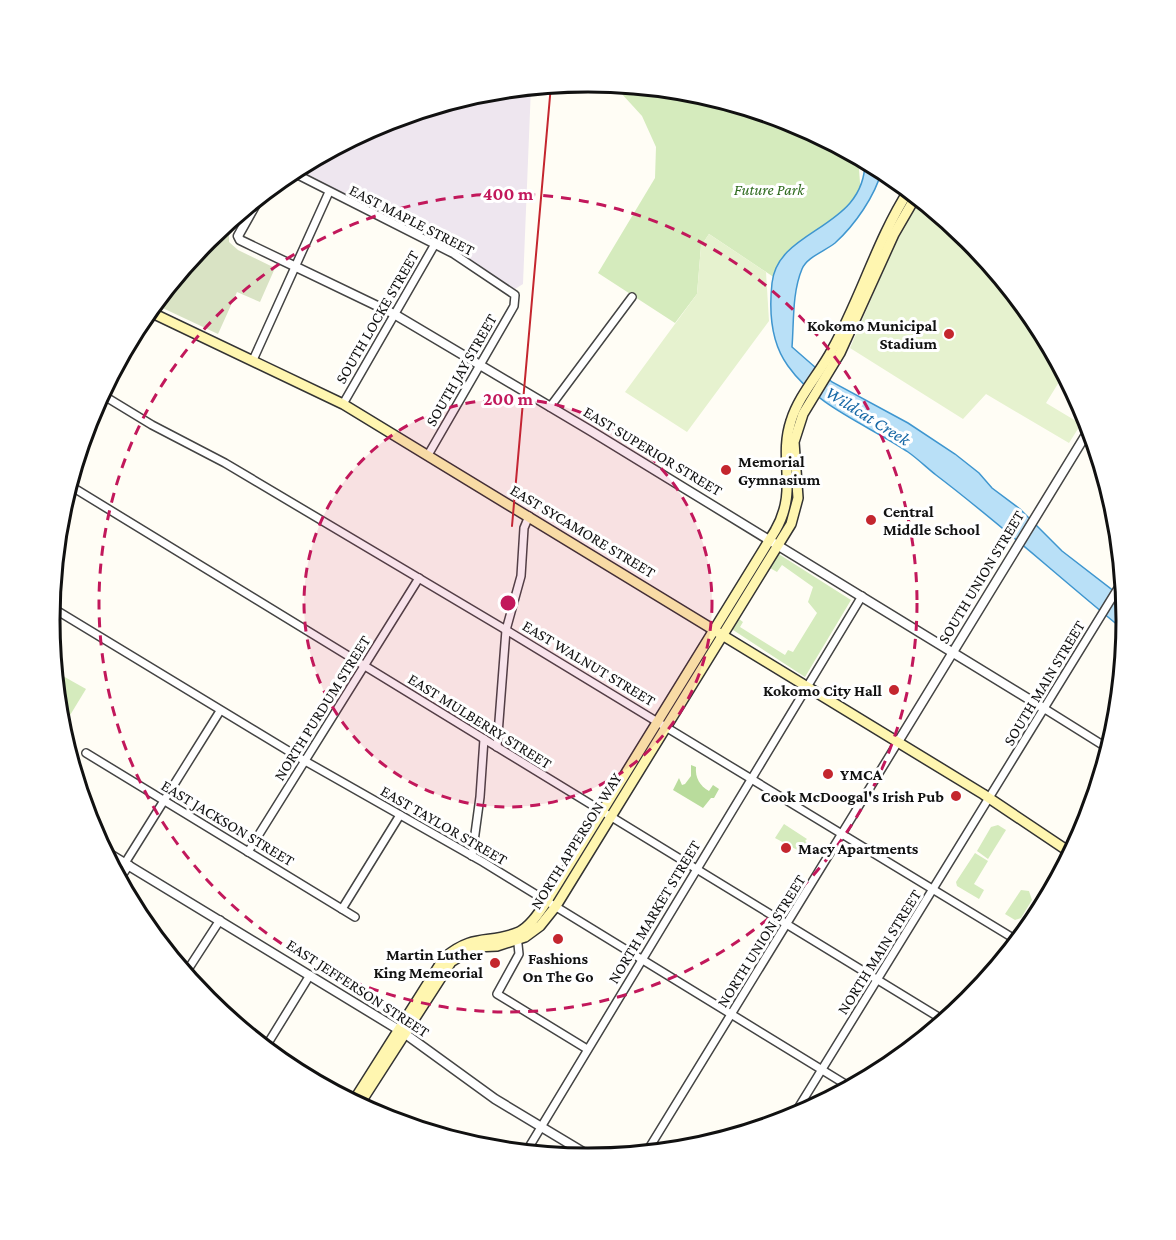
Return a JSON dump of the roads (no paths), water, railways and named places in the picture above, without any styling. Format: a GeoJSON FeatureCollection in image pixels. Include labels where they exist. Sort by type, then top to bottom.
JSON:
{"type":"FeatureCollection","features":[{"type":"Feature","properties":{"kind":"main road"},"geometry":{"type":"LineString","coordinates":[[835,354],[886,230],[905,198]]}},
{"type":"Feature","properties":{"kind":"main road"},"geometry":{"type":"LineString","coordinates":[[835,354],[894,234],[912,203]]}},
{"type":"Feature","properties":{"kind":"main road","name":"EAST SYCAMORE STREET"},"geometry":{"type":"LineString","coordinates":[[157,315],[343,404],[898,742],[1064,849]]}},
{"type":"Feature","properties":{"kind":"main road","name":"NORTH APPERSON WAY"},"geometry":{"type":"LineString","coordinates":[[363,1098],[437,966],[454,949],[476,939],[518,937],[540,926],[606,814],[774,542],[791,524],[796,508],[794,442],[802,408],[835,354]]}},
{"type":"Feature","properties":{"kind":"main road","name":"NORTH APPERSON WAY"},"geometry":{"type":"LineString","coordinates":[[357,1095],[401,1031]]}},
{"type":"Feature","properties":{"kind":"street","name":"EAST MAPLE STREET"},"geometry":{"type":"LineString","coordinates":[[301,177],[435,244],[508,288],[516,298]]}},
{"type":"Feature","properties":{"kind":"street"},"geometry":{"type":"LineString","coordinates":[[253,360],[329,192]]}},
{"type":"Feature","properties":{"kind":"street","name":"EAST SUPERIOR STREET"},"geometry":{"type":"LineString","coordinates":[[250,215],[238,236],[251,246],[394,314],[1045,708]]}},
{"type":"Feature","properties":{"kind":"street","name":"SOUTH LOCKE STREET"},"geometry":{"type":"LineString","coordinates":[[343,404],[435,244]]}},
{"type":"Feature","properties":{"kind":"street"},"geometry":{"type":"LineString","coordinates":[[550,407],[632,297]]}},
{"type":"Feature","properties":{"kind":"street","name":"SOUTH JAY STREET"},"geometry":{"type":"LineString","coordinates":[[428,455],[514,306],[516,298]]}},
{"type":"Feature","properties":{"kind":"street","name":"EAST WALNUT STREET"},"geometry":{"type":"LineString","coordinates":[[109,399],[152,425],[225,463],[419,578],[662,723],[1010,936]]}},
{"type":"Feature","properties":{"kind":"street","name":"SOUTH UNION STREET"},"geometry":{"type":"LineString","coordinates":[[898,742],[1084,438]]}},
{"type":"Feature","properties":{"kind":"street","name":"EAST MULBERRY STREET"},"geometry":{"type":"LineString","coordinates":[[76,490],[937,1016]]}},
{"type":"Feature","properties":{"kind":"street"},"geometry":{"type":"LineString","coordinates":[[497,747],[506,630],[521,576],[524,528],[529,516]]}},
{"type":"Feature","properties":{"kind":"street","name":"NORTH PURDUM STREET"},"geometry":{"type":"LineString","coordinates":[[248,852],[419,578]]}},
{"type":"Feature","properties":{"kind":"street","name":"SOUTH MAIN STREET"},"geometry":{"type":"LineString","coordinates":[[990,800],[1115,592]]}},
{"type":"Feature","properties":{"kind":"street","name":"NORTH MARKET STREET"},"geometry":{"type":"LineString","coordinates":[[531,1144],[862,596]]}},
{"type":"Feature","properties":{"kind":"street","name":"EAST TAYLOR STREET"},"geometry":{"type":"LineString","coordinates":[[60,613],[220,711],[552,903],[842,1082]]}},
{"type":"Feature","properties":{"kind":"street"},"geometry":{"type":"LineString","coordinates":[[1045,708],[1101,743]]}},
{"type":"Feature","properties":{"kind":"street"},"geometry":{"type":"LineString","coordinates":[[124,871],[220,711]]}},
{"type":"Feature","properties":{"kind":"street"},"geometry":{"type":"LineString","coordinates":[[472,856],[480,797],[484,739]]}},
{"type":"Feature","properties":{"kind":"street","name":"NORTH UNION STREET"},"geometry":{"type":"LineString","coordinates":[[652,1144],[898,742]]}},
{"type":"Feature","properties":{"kind":"street","name":"EAST JACKSON STREET"},"geometry":{"type":"LineString","coordinates":[[86,753],[355,917]]}},
{"type":"Feature","properties":{"kind":"street","name":"NORTH MAIN STREET"},"geometry":{"type":"LineString","coordinates":[[801,1103],[990,800]]}},
{"type":"Feature","properties":{"kind":"street"},"geometry":{"type":"LineString","coordinates":[[342,909],[400,815]]}},
{"type":"Feature","properties":{"kind":"street","name":"EAST JEFFERSON STREET"},"geometry":{"type":"LineString","coordinates":[[116,858],[401,1031],[495,1099],[576,1148]]}},
{"type":"Feature","properties":{"kind":"street"},"geometry":{"type":"LineString","coordinates":[[190,967],[220,920]]}},
{"type":"Feature","properties":{"kind":"street"},"geometry":{"type":"LineString","coordinates":[[518,937],[519,954],[497,994],[587,1049]]}},
{"type":"Feature","properties":{"kind":"street"},"geometry":{"type":"LineString","coordinates":[[269,1041],[310,975]]}},
{"type":"Feature","properties":{"kind":"water","name":"Wildcat Creek"},"geometry":{"type":"Polygon","coordinates":[[[864,170],[879,180],[863,210],[850,228],[835,243],[808,261],[802,269],[795,298],[792,347],[832,382],[908,423],[979,473],[992,488],[1020,509],[1062,551],[1115,592],[1116,623],[912,455],[813,393],[782,357],[771,316],[772,283],[778,265],[789,250],[838,215],[852,201],[862,183],[864,170]]]}},
{"type":"Feature","properties":{"kind":"railway"},"geometry":{"type":"LineString","coordinates":[[512,526],[550,93]]}},
{"type":"Feature","properties":{"kind":"place","name":"Kokomo Municipal Stadium"},"geometry":{"type":"Point","coordinates":[949,334]}},
{"type":"Feature","properties":{"kind":"place","name":"Memorial Gymnasium"},"geometry":{"type":"Point","coordinates":[726,470]}},
{"type":"Feature","properties":{"kind":"place","name":"Central Middle School"},"geometry":{"type":"Point","coordinates":[871,520]}},
{"type":"Feature","properties":{"kind":"place","name":"Kokomo City Hall"},"geometry":{"type":"Point","coordinates":[894,690]}},
{"type":"Feature","properties":{"kind":"place","name":"YMCA"},"geometry":{"type":"Point","coordinates":[828,774]}},
{"type":"Feature","properties":{"kind":"place","name":"Cook McDoogal's Irish Pub"},"geometry":{"type":"Point","coordinates":[956,796]}},
{"type":"Feature","properties":{"kind":"place","name":"Macy Apartments"},"geometry":{"type":"Point","coordinates":[786,848]}},
{"type":"Feature","properties":{"kind":"place","name":"Fashions On The Go"},"geometry":{"type":"Point","coordinates":[558,939]}},
{"type":"Feature","properties":{"kind":"place","name":"Martin Luther King Memeorial"},"geometry":{"type":"Point","coordinates":[495,963]}},
{"type":"Feature","properties":{"kind":"park label","name":"Future Park"},"geometry":{"type":"Point","coordinates":[769,189]}}]}
